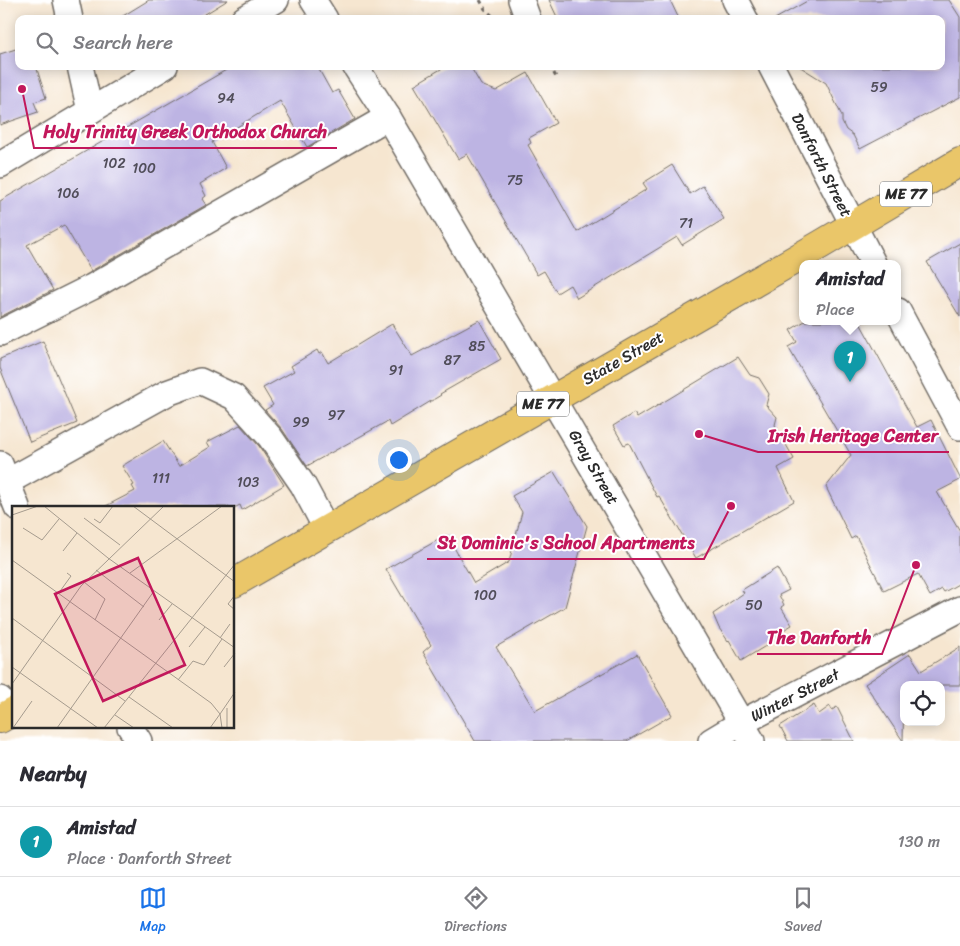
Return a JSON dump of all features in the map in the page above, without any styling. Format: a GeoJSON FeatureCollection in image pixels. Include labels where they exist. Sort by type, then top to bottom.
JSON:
{"type":"FeatureCollection","features":[{"type":"Feature","properties":{"kind":"main road","name":"State Street"},"geometry":{"type":"LineString","coordinates":[[235,582],[853,226],[960,162]]}},
{"type":"Feature","properties":{"kind":"street"},"geometry":{"type":"LineString","coordinates":[[66,0],[69,15]]}},
{"type":"Feature","properties":{"kind":"street"},"geometry":{"type":"LineString","coordinates":[[251,15],[276,0]]}},
{"type":"Feature","properties":{"kind":"street"},"geometry":{"type":"LineString","coordinates":[[313,0],[322,15]]}},
{"type":"Feature","properties":{"kind":"street"},"geometry":{"type":"LineString","coordinates":[[521,0],[527,15]]}},
{"type":"Feature","properties":{"kind":"street"},"geometry":{"type":"LineString","coordinates":[[735,0],[743,15]]}},
{"type":"Feature","properties":{"kind":"street"},"geometry":{"type":"LineString","coordinates":[[81,70],[90,111]]}},
{"type":"Feature","properties":{"kind":"street"},"geometry":{"type":"LineString","coordinates":[[0,165],[158,70]]}},
{"type":"Feature","properties":{"kind":"street","name":"Gray Street"},"geometry":{"type":"LineString","coordinates":[[358,70],[388,117],[747,732]]}},
{"type":"Feature","properties":{"kind":"street","name":"Danforth Street"},"geometry":{"type":"LineString","coordinates":[[773,70],[871,260]]}},
{"type":"Feature","properties":{"kind":"street"},"geometry":{"type":"LineString","coordinates":[[0,333],[92,287],[388,117]]}},
{"type":"Feature","properties":{"kind":"street"},"geometry":{"type":"LineString","coordinates":[[901,317],[960,427]]}},
{"type":"Feature","properties":{"kind":"street"},"geometry":{"type":"LineString","coordinates":[[17,506],[3,473],[167,393],[200,381],[234,397],[270,437],[303,485],[327,530]]}},
{"type":"Feature","properties":{"kind":"street","name":"Winter Street"},"geometry":{"type":"LineString","coordinates":[[711,741],[747,732],[960,609]]}},
{"type":"Feature","properties":{"kind":"street"},"geometry":{"type":"LineString","coordinates":[[131,728],[139,741]]}},
{"type":"Feature","properties":{"kind":"path"},"geometry":{"type":"LineString","coordinates":[[480,0],[485,9],[492,15]]}},
{"type":"Feature","properties":{"kind":"path"},"geometry":{"type":"LineString","coordinates":[[552,70],[557,79]]}},
{"type":"Feature","properties":{"kind":"building"},"geometry":{"type":"Polygon","coordinates":[[[149,0],[228,0],[204,15],[125,15],[149,0]]]}},
{"type":"Feature","properties":{"kind":"building"},"geometry":{"type":"Polygon","coordinates":[[[549,0],[670,0],[677,15],[556,15],[549,0]]]}},
{"type":"Feature","properties":{"kind":"building"},"geometry":{"type":"Polygon","coordinates":[[[809,0],[949,0],[960,17],[960,97],[860,149],[853,135],[846,130],[842,122],[842,116],[826,83],[805,70],[945,70],[945,15],[782,15],[809,0]]]}},
{"type":"Feature","properties":{"kind":"building"},"geometry":{"type":"Polygon","coordinates":[[[15,49],[15,70],[37,70],[46,98],[34,102],[38,112],[0,125],[0,54],[15,49]]]}},
{"type":"Feature","properties":{"kind":"building"},"geometry":{"type":"Polygon","coordinates":[[[226,70],[319,70],[332,93],[338,90],[355,119],[307,147],[280,101],[212,142],[226,168],[200,184],[206,196],[202,199],[206,205],[91,271],[64,225],[27,245],[53,290],[0,317],[0,201],[226,70]]]}},
{"type":"Feature","properties":{"kind":"building"},"geometry":{"type":"Polygon","coordinates":[[[439,70],[472,70],[481,85],[496,91],[528,73],[556,123],[529,138],[531,143],[528,145],[577,232],[647,189],[643,183],[672,165],[690,194],[703,186],[724,219],[682,245],[677,237],[577,298],[570,285],[557,293],[544,271],[537,275],[467,154],[458,159],[414,85],[439,70]]]}},
{"type":"Feature","properties":{"kind":"building"},"geometry":{"type":"Polygon","coordinates":[[[960,243],[960,317],[927,262],[960,243]]]}},
{"type":"Feature","properties":{"kind":"building"},"geometry":{"type":"Polygon","coordinates":[[[479,320],[501,359],[440,394],[390,426],[388,421],[307,466],[282,429],[265,410],[273,405],[263,388],[294,371],[291,366],[317,350],[319,354],[322,352],[328,363],[392,324],[412,356],[479,320]]]}},
{"type":"Feature","properties":{"kind":"building"},"geometry":{"type":"Polygon","coordinates":[[[799,325],[861,325],[917,427],[931,420],[960,478],[960,480],[937,492],[960,531],[960,583],[944,592],[942,589],[930,596],[918,574],[884,591],[856,536],[851,539],[826,487],[851,455],[788,347],[797,342],[790,330],[799,325]]]}},
{"type":"Feature","properties":{"kind":"building"},"geometry":{"type":"Polygon","coordinates":[[[43,341],[77,423],[30,442],[0,368],[0,359],[43,341]]]}},
{"type":"Feature","properties":{"kind":"building"},"geometry":{"type":"Polygon","coordinates":[[[738,357],[750,375],[759,378],[769,394],[766,405],[777,417],[775,425],[794,459],[778,468],[794,501],[696,558],[659,496],[657,497],[629,443],[624,445],[613,426],[634,413],[637,418],[738,357]]]}},
{"type":"Feature","properties":{"kind":"building"},"geometry":{"type":"Polygon","coordinates":[[[240,425],[259,446],[284,485],[242,510],[240,505],[236,507],[106,506],[135,491],[132,486],[134,485],[122,466],[163,441],[179,466],[210,447],[207,442],[240,425]]]}},
{"type":"Feature","properties":{"kind":"building"},"geometry":{"type":"Polygon","coordinates":[[[554,472],[587,526],[565,607],[496,647],[535,711],[637,654],[672,715],[627,741],[475,741],[423,652],[431,645],[386,569],[447,535],[474,583],[509,562],[522,512],[512,496],[554,472]]]}},
{"type":"Feature","properties":{"kind":"building"},"geometry":{"type":"Polygon","coordinates":[[[777,568],[789,590],[779,595],[784,605],[781,607],[792,625],[775,635],[777,639],[741,661],[729,640],[719,628],[713,614],[744,593],[742,590],[777,568]]]}},
{"type":"Feature","properties":{"kind":"building"},"geometry":{"type":"Polygon","coordinates":[[[960,647],[960,685],[945,685],[945,681],[900,681],[900,726],[903,726],[903,741],[865,684],[910,654],[921,671],[960,647]]]}},
{"type":"Feature","properties":{"kind":"building"},"geometry":{"type":"Polygon","coordinates":[[[814,705],[819,714],[830,706],[832,710],[837,707],[854,741],[788,741],[780,726],[814,705]]]}},
{"type":"Feature","properties":{"kind":"place","name":"Holy Trinity Greek Orthodox Church"},"geometry":{"type":"Point","coordinates":[22,89]}},
{"type":"Feature","properties":{"kind":"place","name":"Amistad"},"geometry":{"type":"Point","coordinates":[850,382]}},
{"type":"Feature","properties":{"kind":"place","name":"Irish Heritage Center"},"geometry":{"type":"Point","coordinates":[699,434]}},
{"type":"Feature","properties":{"kind":"place","name":"St Dominic's School Apartments"},"geometry":{"type":"Point","coordinates":[731,506]}},
{"type":"Feature","properties":{"kind":"place","name":"The Danforth"},"geometry":{"type":"Point","coordinates":[916,565]}}]}
